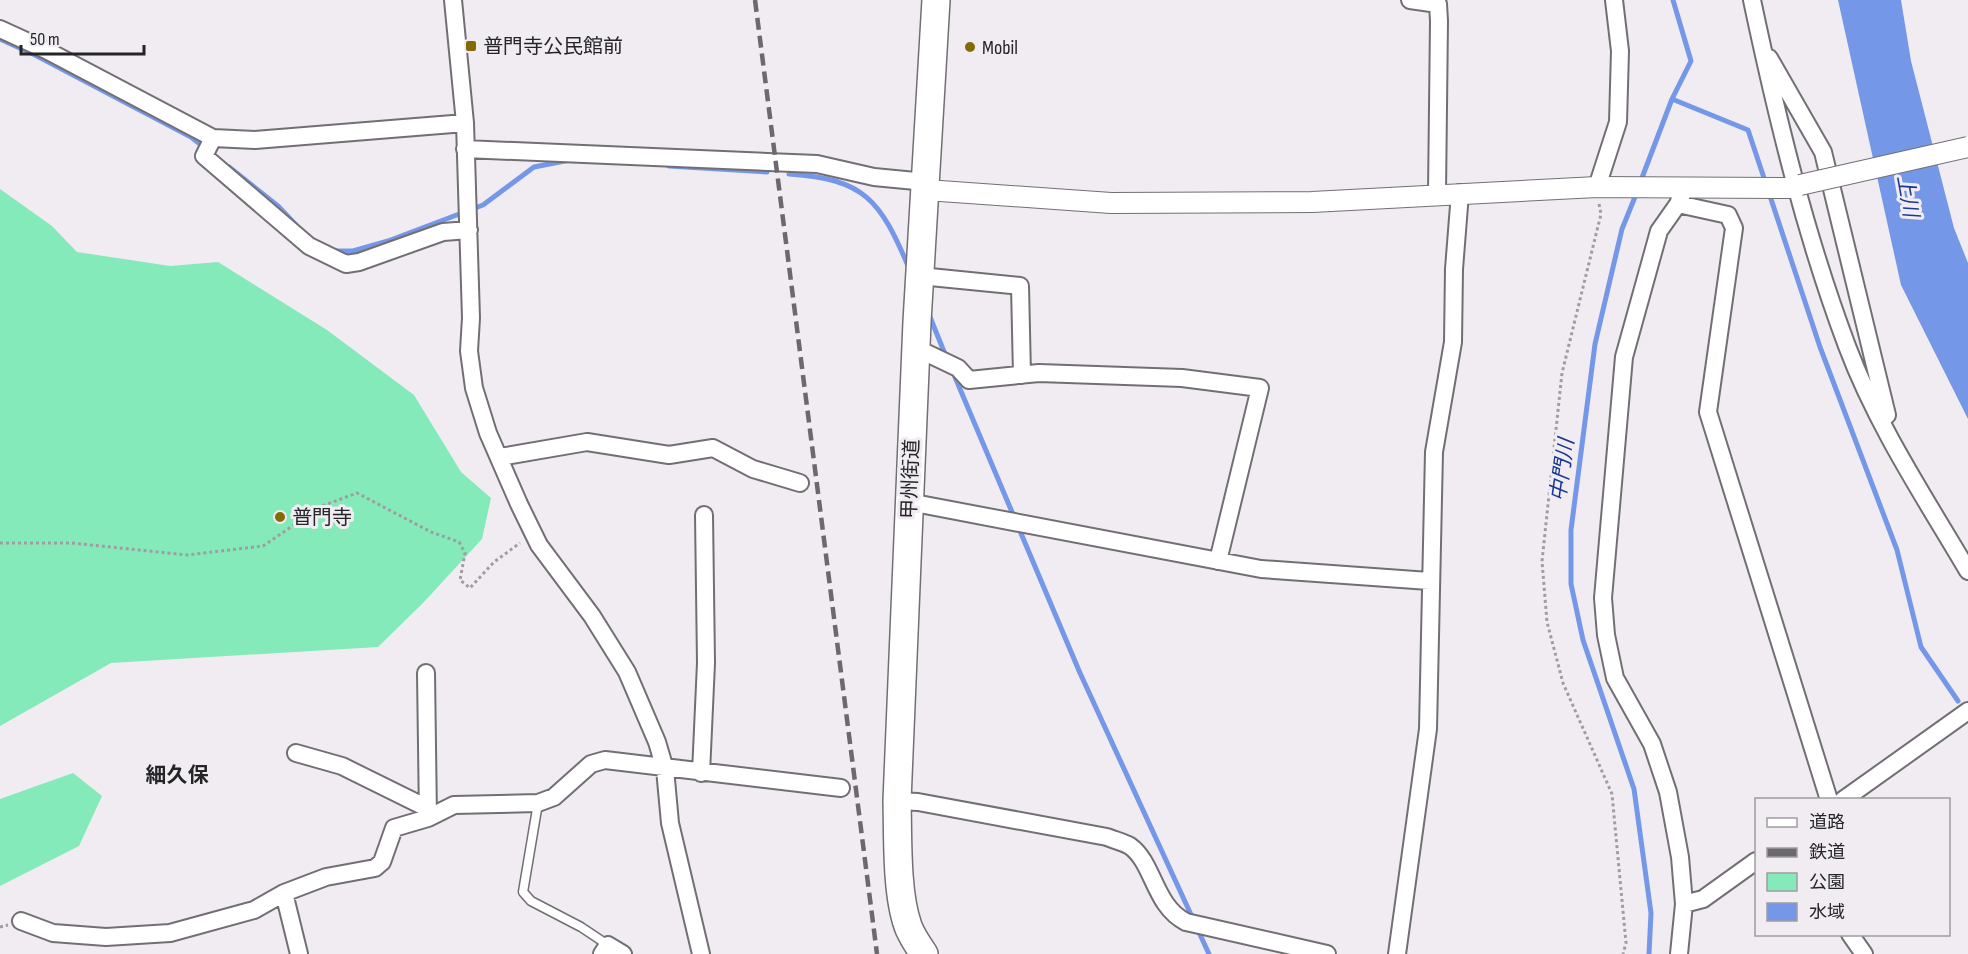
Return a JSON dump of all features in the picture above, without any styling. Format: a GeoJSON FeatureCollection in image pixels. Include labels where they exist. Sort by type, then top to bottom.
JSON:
{"type":"FeatureCollection","features":[{"type":"Feature","properties":{"kind":"highway","name":"甲州街道"},"geometry":{"type":"LineString","coordinates":[[924,954],[908,926],[901,880],[897,801],[909,502],[923,342],[920,276],[936,0]]}},
{"type":"Feature","properties":{"kind":"street"},"geometry":{"type":"LineString","coordinates":[[453,0],[465,123],[469,226],[469,351],[474,388],[488,432],[539,545],[592,616],[627,672],[657,742],[665,769],[670,823],[701,954]]}},
{"type":"Feature","properties":{"kind":"street"},"geometry":{"type":"LineString","coordinates":[[1410,0],[1437,2],[1437,193]]}},
{"type":"Feature","properties":{"kind":"street"},"geometry":{"type":"LineString","coordinates":[[1604,187],[1618,122],[1620,51],[1614,0]]}},
{"type":"Feature","properties":{"kind":"street"},"geometry":{"type":"LineString","coordinates":[[1752,0],[1791,187],[1848,348],[1894,447],[1968,570]]}},
{"type":"Feature","properties":{"kind":"street"},"geometry":{"type":"LineString","coordinates":[[0,29],[56,54],[212,139],[255,140],[465,123]]}},
{"type":"Feature","properties":{"kind":"street"},"geometry":{"type":"LineString","coordinates":[[1762,47],[1823,152],[1894,447]]}},
{"type":"Feature","properties":{"kind":"street"},"geometry":{"type":"LineString","coordinates":[[212,139],[204,156],[309,246],[346,264],[359,262],[443,232],[469,226]]}},
{"type":"Feature","properties":{"kind":"street"},"geometry":{"type":"LineString","coordinates":[[465,149],[817,164],[926,186],[1111,203],[1312,202],[1437,193],[1604,187],[1680,194],[1791,187],[1968,147]]}},
{"type":"Feature","properties":{"kind":"street"},"geometry":{"type":"LineString","coordinates":[[1397,954],[1428,729],[1429,581],[1434,452],[1453,342],[1454,268],[1460,193]]}},
{"type":"Feature","properties":{"kind":"street"},"geometry":{"type":"LineString","coordinates":[[1680,194],[1728,215],[1734,228],[1708,412],[1827,798]]}},
{"type":"Feature","properties":{"kind":"street"},"geometry":{"type":"LineString","coordinates":[[1678,954],[1684,904],[1680,857],[1668,792],[1652,744],[1615,678],[1606,635],[1603,598],[1624,357],[1659,231],[1680,194]]}},
{"type":"Feature","properties":{"kind":"street"},"geometry":{"type":"LineString","coordinates":[[920,276],[1020,286],[1022,375]]}},
{"type":"Feature","properties":{"kind":"street"},"geometry":{"type":"LineString","coordinates":[[923,342],[969,380],[1022,375],[1182,378],[1260,388],[1218,561]]}},
{"type":"Feature","properties":{"kind":"street"},"geometry":{"type":"LineString","coordinates":[[500,457],[587,442],[669,456],[713,448],[753,469],[800,483]]}},
{"type":"Feature","properties":{"kind":"street"},"geometry":{"type":"LineString","coordinates":[[909,502],[1261,569],[1429,581]]}},
{"type":"Feature","properties":{"kind":"street"},"geometry":{"type":"LineString","coordinates":[[701,773],[706,663],[704,515]]}},
{"type":"Feature","properties":{"kind":"street"},"geometry":{"type":"LineString","coordinates":[[426,673],[427,813]]}},
{"type":"Feature","properties":{"kind":"street"},"geometry":{"type":"LineString","coordinates":[[1846,798],[1968,711]]}},
{"type":"Feature","properties":{"kind":"street"},"geometry":{"type":"LineString","coordinates":[[296,753],[342,766],[427,813]]}},
{"type":"Feature","properties":{"kind":"street"},"geometry":{"type":"LineString","coordinates":[[21,921],[52,933],[106,937],[170,933],[254,910],[284,893],[326,877],[375,868],[382,862],[394,828],[427,813],[454,805],[538,802],[554,797],[591,764],[605,760],[841,789]]}},
{"type":"Feature","properties":{"kind":"street"},"geometry":{"type":"LineString","coordinates":[[897,801],[918,802],[978,815],[1107,837],[1130,846],[1168,909],[1186,922],[1273,948],[1327,954]]}},
{"type":"Feature","properties":{"kind":"street"},"geometry":{"type":"LineString","coordinates":[[1684,904],[1703,899],[1755,862]]}},
{"type":"Feature","properties":{"kind":"street"},"geometry":{"type":"LineString","coordinates":[[284,893],[299,954]]}},
{"type":"Feature","properties":{"kind":"street"},"geometry":{"type":"LineString","coordinates":[[907,954],[908,926]]}},
{"type":"Feature","properties":{"kind":"street"},"geometry":{"type":"LineString","coordinates":[[1851,936],[1864,954]]}},
{"type":"Feature","properties":{"kind":"lane"},"geometry":{"type":"LineString","coordinates":[[538,802],[523,892],[531,902],[581,927],[611,951]]}},
{"type":"Feature","properties":{"kind":"path"},"geometry":{"type":"LineString","coordinates":[[1604,187],[1601,214],[1562,373],[1542,561],[1547,622],[1563,683],[1612,794],[1626,943],[1623,954]]}},
{"type":"Feature","properties":{"kind":"path"},"geometry":{"type":"LineString","coordinates":[[0,543],[72,543],[187,555],[263,546],[322,506],[357,493],[431,532],[459,542],[465,553],[460,580],[470,588],[494,562],[533,532]]}},
{"type":"Feature","properties":{"kind":"green space"},"geometry":{"type":"Polygon","coordinates":[[[0,189],[52,226],[77,252],[170,266],[218,262],[327,330],[414,395],[461,472],[491,498],[482,539],[423,603],[378,647],[111,663],[0,726],[0,189]]]}},
{"type":"Feature","properties":{"kind":"green space"},"geometry":{"type":"Polygon","coordinates":[[[73,773],[102,796],[79,846],[0,886],[0,799],[73,773]]]}},
{"type":"Feature","properties":{"kind":"water","name":"上川"},"geometry":{"type":"Polygon","coordinates":[[[1838,0],[1901,0],[1911,61],[1954,228],[1968,263],[1968,419],[1901,285],[1838,0]]]}},
{"type":"Feature","properties":{"kind":"waterway","name":"中門川"},"geometry":{"type":"LineString","coordinates":[[1640,183],[1672,99],[1691,61],[1673,0]]}},
{"type":"Feature","properties":{"kind":"waterway"},"geometry":{"type":"LineString","coordinates":[[0,39],[191,137],[205,148]]}},
{"type":"Feature","properties":{"kind":"waterway"},"geometry":{"type":"LineString","coordinates":[[1672,99],[1748,130],[1766,184]]}},
{"type":"Feature","properties":{"kind":"waterway"},"geometry":{"type":"LineString","coordinates":[[333,251],[353,251],[388,241],[483,205],[534,167],[570,160]]}},
{"type":"Feature","properties":{"kind":"waterway"},"geometry":{"type":"LineString","coordinates":[[669,166],[767,172]]}},
{"type":"Feature","properties":{"kind":"waterway"},"geometry":{"type":"LineString","coordinates":[[229,167],[278,206],[296,225]]}},
{"type":"Feature","properties":{"kind":"waterway"},"geometry":{"type":"LineString","coordinates":[[789,174],[836,181],[867,197],[889,225],[909,268]]}},
{"type":"Feature","properties":{"kind":"waterway","name":"中門川"},"geometry":{"type":"LineString","coordinates":[[1637,192],[1622,229],[1595,344],[1571,530],[1571,584],[1583,640],[1634,789],[1651,913],[1649,954]]}},
{"type":"Feature","properties":{"kind":"waterway"},"geometry":{"type":"LineString","coordinates":[[1769,193],[1820,347],[1897,550],[1921,647],[1958,701]]}},
{"type":"Feature","properties":{"kind":"waterway"},"geometry":{"type":"LineString","coordinates":[[928,312],[947,359]]}},
{"type":"Feature","properties":{"kind":"waterway"},"geometry":{"type":"LineString","coordinates":[[952,370],[1080,673],[1193,919]]}},
{"type":"Feature","properties":{"kind":"waterway"},"geometry":{"type":"LineString","coordinates":[[1197,928],[1209,954]]}},
{"type":"Feature","properties":{"kind":"railway"},"geometry":{"type":"LineString","coordinates":[[755,0],[877,954]]}},
{"type":"Feature","properties":{"kind":"place","name":"普門寺公民館前"},"geometry":{"type":"Point","coordinates":[471,46]}},
{"type":"Feature","properties":{"kind":"place","name":"Mobil"},"geometry":{"type":"Point","coordinates":[970,47]}},
{"type":"Feature","properties":{"kind":"place","name":"普門寺"},"geometry":{"type":"Point","coordinates":[280,517]}},
{"type":"Feature","properties":{"kind":"district","name":"細久保"},"geometry":{"type":"Point","coordinates":[177,775]}}]}
